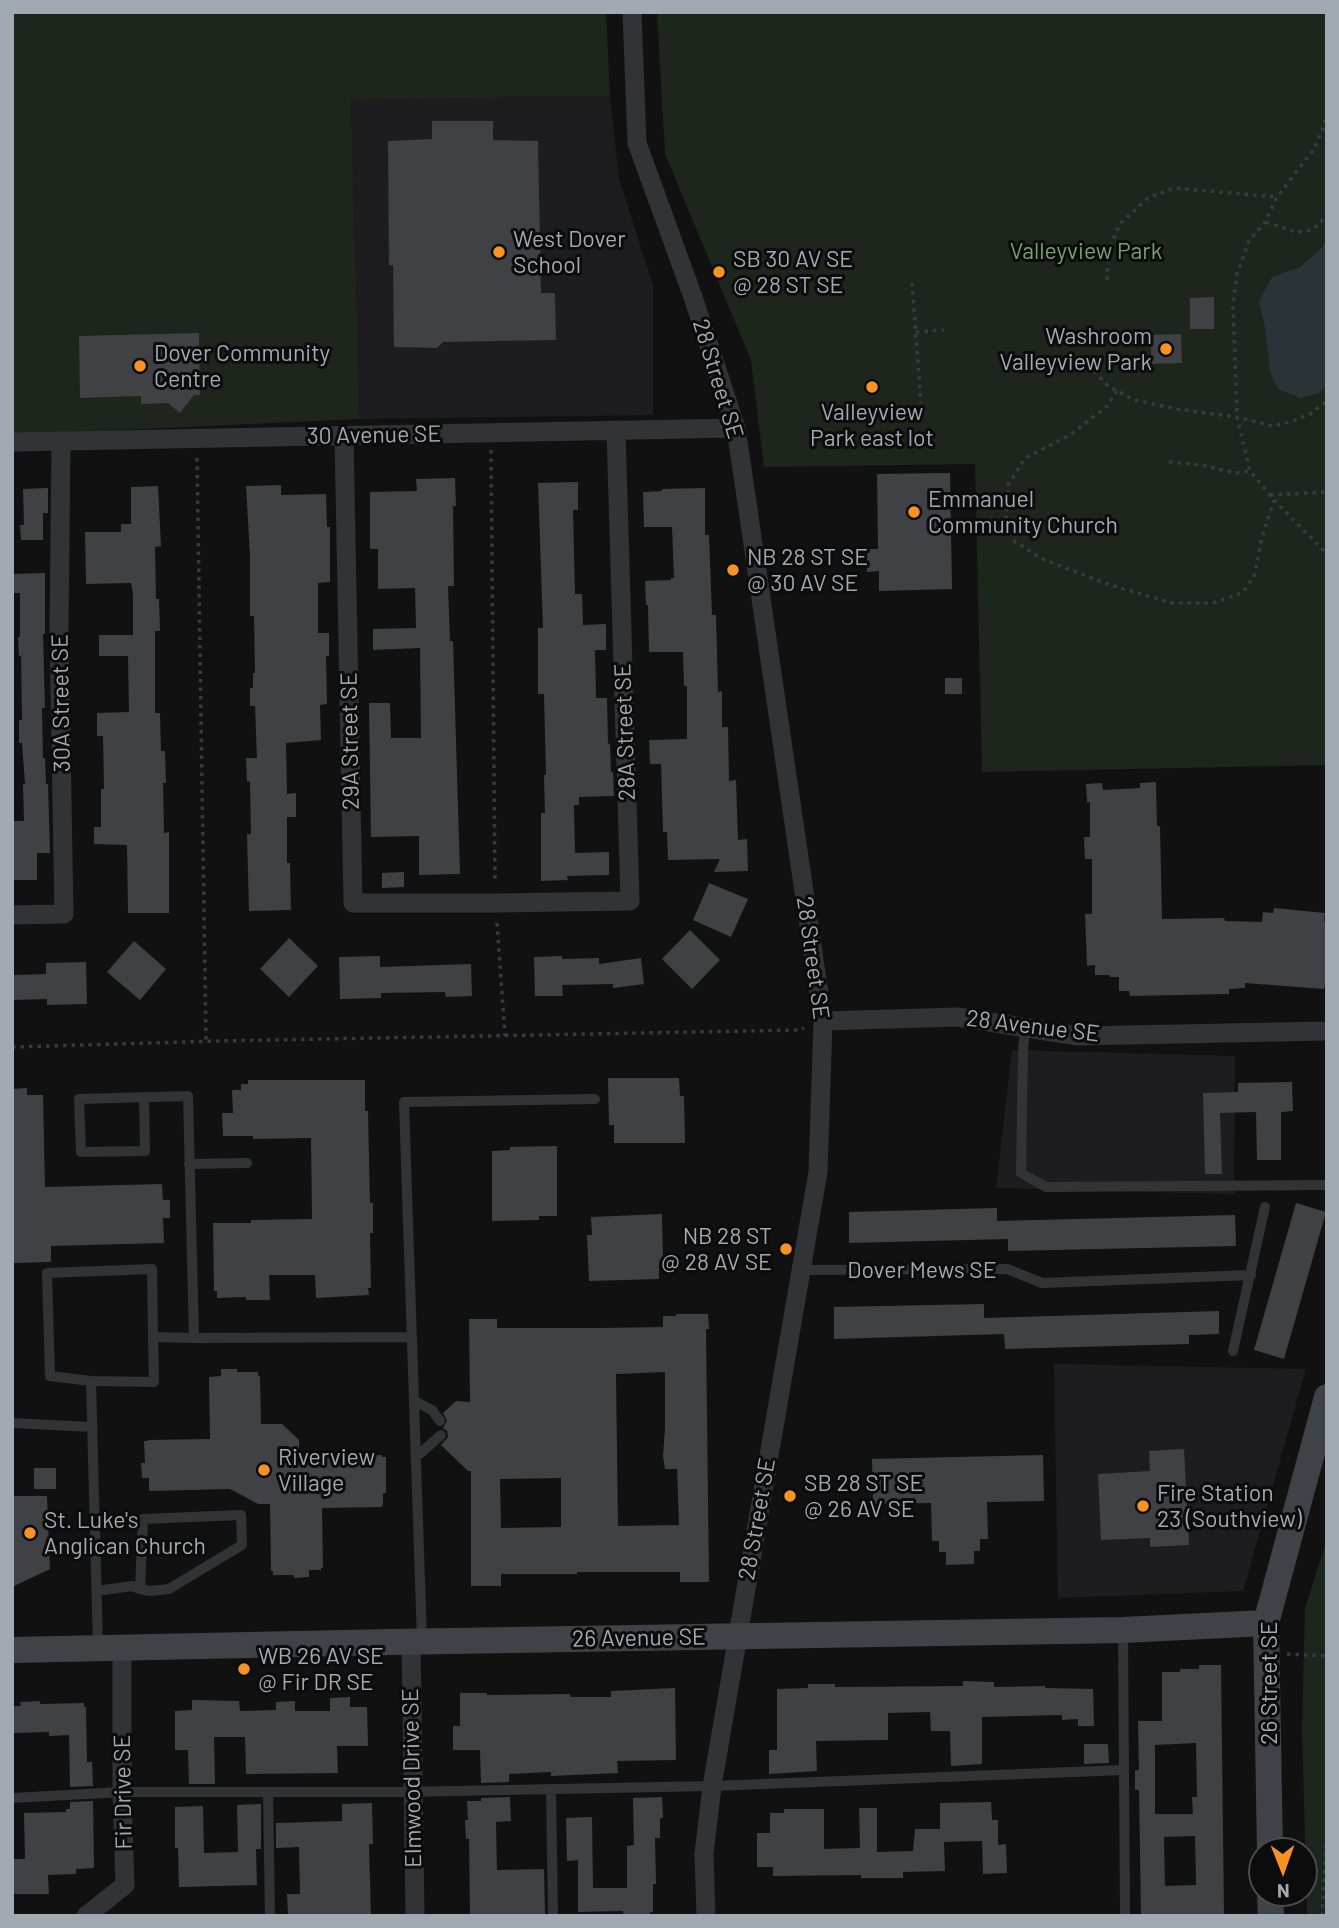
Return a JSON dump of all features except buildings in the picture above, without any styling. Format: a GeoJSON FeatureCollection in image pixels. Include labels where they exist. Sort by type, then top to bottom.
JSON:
{"type":"FeatureCollection","features":[{"type":"Feature","properties":{"kind":"street","name":"28 Street SE"},"geometry":{"type":"LineString","coordinates":[[632,12],[637,143],[693,296],[736,429],[823,1021],[818,1172],[712,1786],[704,1854],[706,1916]]}},
{"type":"Feature","properties":{"kind":"street","name":"30 Avenue SE"},"geometry":{"type":"LineString","coordinates":[[12,442],[736,429]]}},
{"type":"Feature","properties":{"kind":"street","name":"28A Street SE"},"geometry":{"type":"LineString","coordinates":[[496,903],[630,901],[616,430]]}},
{"type":"Feature","properties":{"kind":"street","name":"29A Street SE"},"geometry":{"type":"LineString","coordinates":[[344,436],[353,903],[496,903]]}},
{"type":"Feature","properties":{"kind":"street","name":"30A Street SE"},"geometry":{"type":"LineString","coordinates":[[12,915],[64,914],[59,630],[61,441]]}},
{"type":"Feature","properties":{"kind":"street","name":"28 Avenue SE"},"geometry":{"type":"LineString","coordinates":[[823,1021],[957,1017],[1078,1036],[1327,1031]]}},
{"type":"Feature","properties":{"kind":"street","name":"26 Street SE"},"geometry":{"type":"LineString","coordinates":[[1270,1837],[1266,1623],[1327,1397]]}},
{"type":"Feature","properties":{"kind":"street","name":"26 Avenue SE"},"geometry":{"type":"LineString","coordinates":[[12,1650],[1123,1630],[1266,1623]]}},
{"type":"Feature","properties":{"kind":"street","name":"Elmwood Drive SE"},"geometry":{"type":"LineString","coordinates":[[415,1916],[412,1791],[416,1641]]}},
{"type":"Feature","properties":{"kind":"street","name":"Fir Drive SE"},"geometry":{"type":"LineString","coordinates":[[86,1916],[125,1885],[122,1792],[110,1649]]}},
{"type":"Feature","properties":{"kind":"lane"},"geometry":{"type":"LineString","coordinates":[[1025,1028],[1021,1173],[1046,1187],[1327,1185]]}},
{"type":"Feature","properties":{"kind":"lane"},"geometry":{"type":"LineString","coordinates":[[145,1098],[145,1151],[80,1152],[79,1100],[188,1096],[194,1338]]}},
{"type":"Feature","properties":{"kind":"lane"},"geometry":{"type":"LineString","coordinates":[[416,1641],[416,1457],[404,1102],[595,1099]]}},
{"type":"Feature","properties":{"kind":"lane"},"geometry":{"type":"LineString","coordinates":[[189,1164],[247,1163]]}},
{"type":"Feature","properties":{"kind":"lane"},"geometry":{"type":"LineString","coordinates":[[1233,1351],[1265,1208]]}},
{"type":"Feature","properties":{"kind":"lane"},"geometry":{"type":"LineString","coordinates":[[152,1269],[153,1337],[154,1382],[91,1381],[50,1376],[47,1273],[152,1269]]}},
{"type":"Feature","properties":{"kind":"lane","name":"Dover Mews SE"},"geometry":{"type":"LineString","coordinates":[[801,1270],[1007,1269],[1042,1283],[1251,1275]]}},
{"type":"Feature","properties":{"kind":"lane"},"geometry":{"type":"LineString","coordinates":[[153,1337],[411,1337]]}},
{"type":"Feature","properties":{"kind":"lane"},"geometry":{"type":"LineString","coordinates":[[91,1381],[97,1591],[110,1649]]}},
{"type":"Feature","properties":{"kind":"lane"},"geometry":{"type":"LineString","coordinates":[[414,1401],[432,1410],[440,1421]]}},
{"type":"Feature","properties":{"kind":"lane"},"geometry":{"type":"LineString","coordinates":[[12,1423],[92,1427]]}},
{"type":"Feature","properties":{"kind":"lane"},"geometry":{"type":"LineString","coordinates":[[416,1457],[441,1435]]}},
{"type":"Feature","properties":{"kind":"lane"},"geometry":{"type":"LineString","coordinates":[[97,1591],[132,1586],[140,1589],[150,1591],[169,1589],[242,1545],[241,1514],[143,1519],[140,1589]]}},
{"type":"Feature","properties":{"kind":"lane"},"geometry":{"type":"LineString","coordinates":[[1123,1630],[1125,1916]]}},
{"type":"Feature","properties":{"kind":"lane"},"geometry":{"type":"LineString","coordinates":[[12,1797],[122,1792],[712,1786],[1124,1770]]}},
{"type":"Feature","properties":{"kind":"lane"},"geometry":{"type":"LineString","coordinates":[[551,1789],[553,1916]]}},
{"type":"Feature","properties":{"kind":"lane"},"geometry":{"type":"LineString","coordinates":[[268,1792],[270,1916]]}},
{"type":"Feature","properties":{"kind":"path"},"geometry":{"type":"LineString","coordinates":[[1327,111],[1314,149],[1277,197],[1265,222],[1249,241],[1237,274],[1233,304],[1237,417],[1250,471],[1327,554]]}},
{"type":"Feature","properties":{"kind":"path"},"geometry":{"type":"LineString","coordinates":[[1107,280],[1108,251],[1120,224],[1148,198],[1174,188],[1277,197]]}},
{"type":"Feature","properties":{"kind":"path"},"geometry":{"type":"LineString","coordinates":[[1265,222],[1293,231],[1306,232],[1319,225],[1327,212]]}},
{"type":"Feature","properties":{"kind":"path"},"geometry":{"type":"LineString","coordinates":[[912,283],[921,403]]}},
{"type":"Feature","properties":{"kind":"path"},"geometry":{"type":"LineString","coordinates":[[916,332],[944,330]]}},
{"type":"Feature","properties":{"kind":"path"},"geometry":{"type":"LineString","coordinates":[[1088,365],[1108,386],[1134,400],[1237,417],[1272,426],[1310,414],[1327,401]]}},
{"type":"Feature","properties":{"kind":"path"},"geometry":{"type":"LineString","coordinates":[[1117,391],[1106,407],[1070,435],[1025,458],[1008,485],[1006,517],[1013,540],[1040,558],[1110,586],[1172,603],[1213,603],[1242,593],[1254,577],[1262,537],[1274,499]]}},
{"type":"Feature","properties":{"kind":"path"},"geometry":{"type":"LineString","coordinates":[[491,433],[496,903],[505,1036]]}},
{"type":"Feature","properties":{"kind":"path"},"geometry":{"type":"LineString","coordinates":[[196,439],[206,1041]]}},
{"type":"Feature","properties":{"kind":"path"},"geometry":{"type":"LineString","coordinates":[[1169,462],[1202,465],[1235,473],[1250,471]]}},
{"type":"Feature","properties":{"kind":"path"},"geometry":{"type":"LineString","coordinates":[[1270,495],[1327,492]]}},
{"type":"Feature","properties":{"kind":"path"},"geometry":{"type":"LineString","coordinates":[[1320,545],[1327,543]]}},
{"type":"Feature","properties":{"kind":"path"},"geometry":{"type":"LineString","coordinates":[[12,1047],[799,1030],[823,1021]]}},
{"type":"Feature","properties":{"kind":"path"},"geometry":{"type":"LineString","coordinates":[[1267,1653],[1327,1656]]}},
{"type":"Feature","properties":{"kind":"path"},"geometry":{"type":"LineString","coordinates":[[1322,1916],[1327,1828]]}},
{"type":"Feature","properties":{"kind":"shaded area","name":"West Dover School"},"geometry":{"type":"Polygon","coordinates":[[[610,96],[619,179],[653,285],[653,415],[360,419],[351,100],[610,96]]]}},
{"type":"Feature","properties":{"kind":"shaded area"},"geometry":{"type":"Polygon","coordinates":[[[1327,239],[1327,385],[1319,393],[1301,398],[1278,389],[1270,372],[1259,302],[1272,277],[1300,267],[1320,250],[1327,239]]]}},
{"type":"Feature","properties":{"kind":"shaded area"},"geometry":{"type":"Polygon","coordinates":[[[1012,1050],[1235,1056],[1234,1194],[996,1188],[1012,1050]]]}},
{"type":"Feature","properties":{"kind":"shaded area"},"geometry":{"type":"Polygon","coordinates":[[[1054,1364],[1306,1369],[1243,1591],[1058,1598],[1054,1364]]]}},
{"type":"Feature","properties":{"kind":"green space"},"geometry":{"type":"Polygon","coordinates":[[[12,12],[606,12],[610,96],[351,100],[360,419],[12,435],[12,12]]]}},
{"type":"Feature","properties":{"kind":"green space","name":"Valleyview Park"},"geometry":{"type":"Polygon","coordinates":[[[657,12],[1327,12],[1327,765],[982,772],[975,464],[764,467],[751,360],[665,154],[657,12]]]}},
{"type":"Feature","properties":{"kind":"green space"},"geometry":{"type":"Polygon","coordinates":[[[1327,1540],[1327,1916],[1307,1916],[1307,1907],[1318,1907],[1318,1837],[1305,1837],[1302,1726],[1305,1608],[1327,1540]]]}},
{"type":"Feature","properties":{"kind":"place","name":"West Dover School"},"geometry":{"type":"Point","coordinates":[499,252]}},
{"type":"Feature","properties":{"kind":"place","name":"SB 30 AV SE @ 28 ST SE"},"geometry":{"type":"Point","coordinates":[719,272]}},
{"type":"Feature","properties":{"kind":"place","name":"Washroom Valleyview Park"},"geometry":{"type":"Point","coordinates":[1166,349]}},
{"type":"Feature","properties":{"kind":"place","name":"Dover Community Centre"},"geometry":{"type":"Point","coordinates":[140,366]}},
{"type":"Feature","properties":{"kind":"place","name":"Valleyview Park east lot"},"geometry":{"type":"Point","coordinates":[872,387]}},
{"type":"Feature","properties":{"kind":"place","name":"Emmanuel Community Church"},"geometry":{"type":"Point","coordinates":[914,512]}},
{"type":"Feature","properties":{"kind":"place","name":"NB 28 ST SE @ 30 AV SE"},"geometry":{"type":"Point","coordinates":[733,570]}},
{"type":"Feature","properties":{"kind":"place","name":"NB 28 ST @ 28 AV SE"},"geometry":{"type":"Point","coordinates":[786,1249]}},
{"type":"Feature","properties":{"kind":"place","name":"Riverview Village"},"geometry":{"type":"Point","coordinates":[264,1470]}},
{"type":"Feature","properties":{"kind":"place","name":"SB 28 ST SE @ 26 AV SE"},"geometry":{"type":"Point","coordinates":[790,1496]}},
{"type":"Feature","properties":{"kind":"place","name":"Fire Station 23 (Southview)"},"geometry":{"type":"Point","coordinates":[1143,1506]}},
{"type":"Feature","properties":{"kind":"place","name":"St. Luke's Anglican Church"},"geometry":{"type":"Point","coordinates":[30,1533]}},
{"type":"Feature","properties":{"kind":"place","name":"WB 26 AV SE @ Fir DR SE"},"geometry":{"type":"Point","coordinates":[244,1669]}}]}
